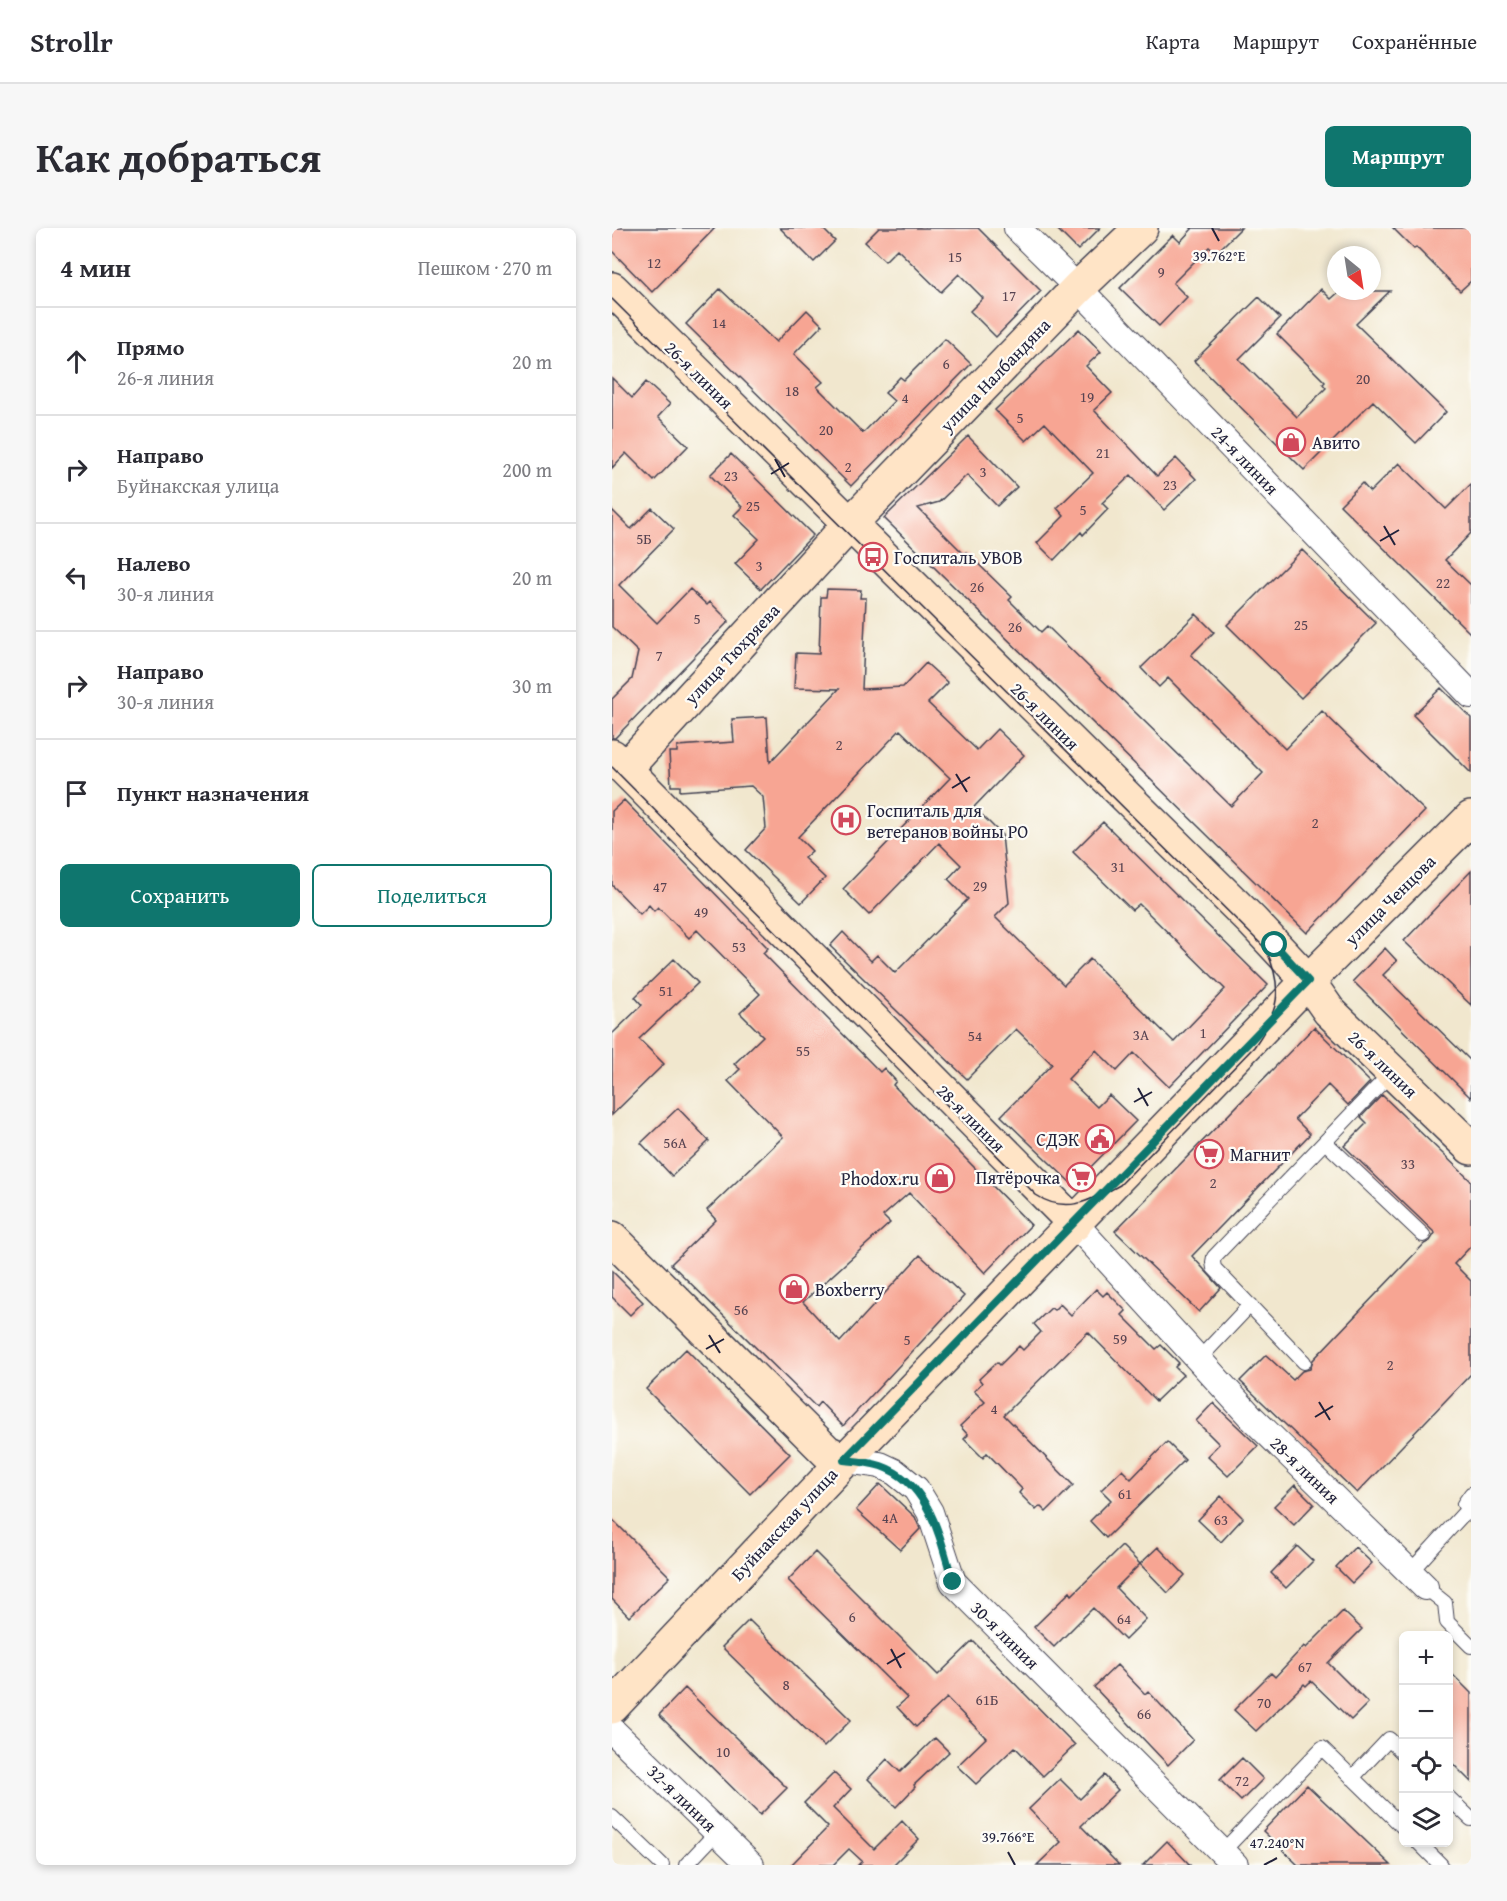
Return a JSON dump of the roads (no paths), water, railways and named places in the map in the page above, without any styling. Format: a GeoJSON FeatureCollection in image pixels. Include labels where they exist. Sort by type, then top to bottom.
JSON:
{"type":"FeatureCollection","features":[{"type":"Feature","properties":{"kind":"street","name":"24-я линия"},"geometry":{"type":"LineString","coordinates":[[1017,228],[1078,288],[1471,694]]}},
{"type":"Feature","properties":{"kind":"street","name":"улица Налбандяна"},"geometry":{"type":"LineString","coordinates":[[850,524],[1078,288],[1141,228]]}},
{"type":"Feature","properties":{"kind":"street","name":"26-я линия"},"geometry":{"type":"LineString","coordinates":[[612,289],[1252,921],[1308,981],[1329,1011],[1471,1148]]}},
{"type":"Feature","properties":{"kind":"street","name":"улица Тюхряева"},"geometry":{"type":"LineString","coordinates":[[616,770],[850,524]]}},
{"type":"Feature","properties":{"kind":"street","name":"28-я линия"},"geometry":{"type":"LineString","coordinates":[[616,770],[1075,1224],[1252,1418],[1418,1580]]}},
{"type":"Feature","properties":{"kind":"street","name":"улица Ченцова"},"geometry":{"type":"LineString","coordinates":[[1308,981],[1471,818]]}},
{"type":"Feature","properties":{"kind":"street","name":"Буйнакская улица"},"geometry":{"type":"LineString","coordinates":[[612,1707],[844,1460],[1308,981]]}},
{"type":"Feature","properties":{"kind":"street","name":"30-я линия"},"geometry":{"type":"LineString","coordinates":[[612,1238],[827,1452],[844,1460],[880,1465],[895,1472],[916,1489],[930,1512],[953,1582],[1229,1858]]}},
{"type":"Feature","properties":{"kind":"street","name":"32-я линия"},"geometry":{"type":"LineString","coordinates":[[612,1730],[751,1865]]}},
{"type":"Feature","properties":{"kind":"lane"},"geometry":{"type":"LineString","coordinates":[[1304,1362],[1215,1268],[1214,1257],[1392,1072]]}},
{"type":"Feature","properties":{"kind":"lane"},"geometry":{"type":"LineString","coordinates":[[1325,1142],[1423,1235]]}},
{"type":"Feature","properties":{"kind":"lane"},"geometry":{"type":"LineString","coordinates":[[1198,1360],[1250,1305]]}},
{"type":"Feature","properties":{"kind":"lane"},"geometry":{"type":"LineString","coordinates":[[1471,1494],[1464,1504],[1469,1512],[1418,1580],[1445,1602],[1447,1622],[1471,1646]]}},
{"type":"Feature","properties":{"kind":"lane"},"geometry":{"type":"LineString","coordinates":[[1352,1778],[1389,1739],[1399,1749]]}},
{"type":"Feature","properties":{"kind":"lane"},"geometry":{"type":"LineString","coordinates":[[1229,1858],[1322,1748],[1399,1823]]}},
{"type":"Feature","properties":{"kind":"lane"},"geometry":{"type":"LineString","coordinates":[[1453,1801],[1471,1819]]}},
{"type":"Feature","properties":{"kind":"lane"},"geometry":{"type":"LineString","coordinates":[[612,1817],[662,1865]]}},
{"type":"Feature","properties":{"kind":"lane"},"geometry":{"type":"LineString","coordinates":[[686,1865],[717,1832]]}},
{"type":"Feature","properties":{"kind":"lane"},"geometry":{"type":"LineString","coordinates":[[1423,1847],[1441,1865]]}},
{"type":"Feature","properties":{"kind":"tram line"},"geometry":{"type":"LineString","coordinates":[[612,299],[1266,949],[1272,964],[1277,989],[1274,1011],[1254,1047],[1120,1185],[1079,1203],[1068,1205],[1047,1201],[1036,1195],[612,767]]}},
{"type":"Feature","properties":{"kind":"place","name":"Авито"},"geometry":{"type":"Point","coordinates":[1291,442]}},
{"type":"Feature","properties":{"kind":"place","name":"Госпиталь УВОВ"},"geometry":{"type":"Point","coordinates":[873,557]}},
{"type":"Feature","properties":{"kind":"place","name":"Госпиталь для ветеранов войны РО"},"geometry":{"type":"Point","coordinates":[846,820]}},
{"type":"Feature","properties":{"kind":"place","name":"СДЭК"},"geometry":{"type":"Point","coordinates":[1100,1139]}},
{"type":"Feature","properties":{"kind":"place","name":"Магнит"},"geometry":{"type":"Point","coordinates":[1209,1154]}},
{"type":"Feature","properties":{"kind":"place","name":"Пятёрочка"},"geometry":{"type":"Point","coordinates":[1081,1177]}},
{"type":"Feature","properties":{"kind":"place","name":"Phodox.ru"},"geometry":{"type":"Point","coordinates":[940,1178]}},
{"type":"Feature","properties":{"kind":"place","name":"Boxberry"},"geometry":{"type":"Point","coordinates":[794,1289]}}]}
